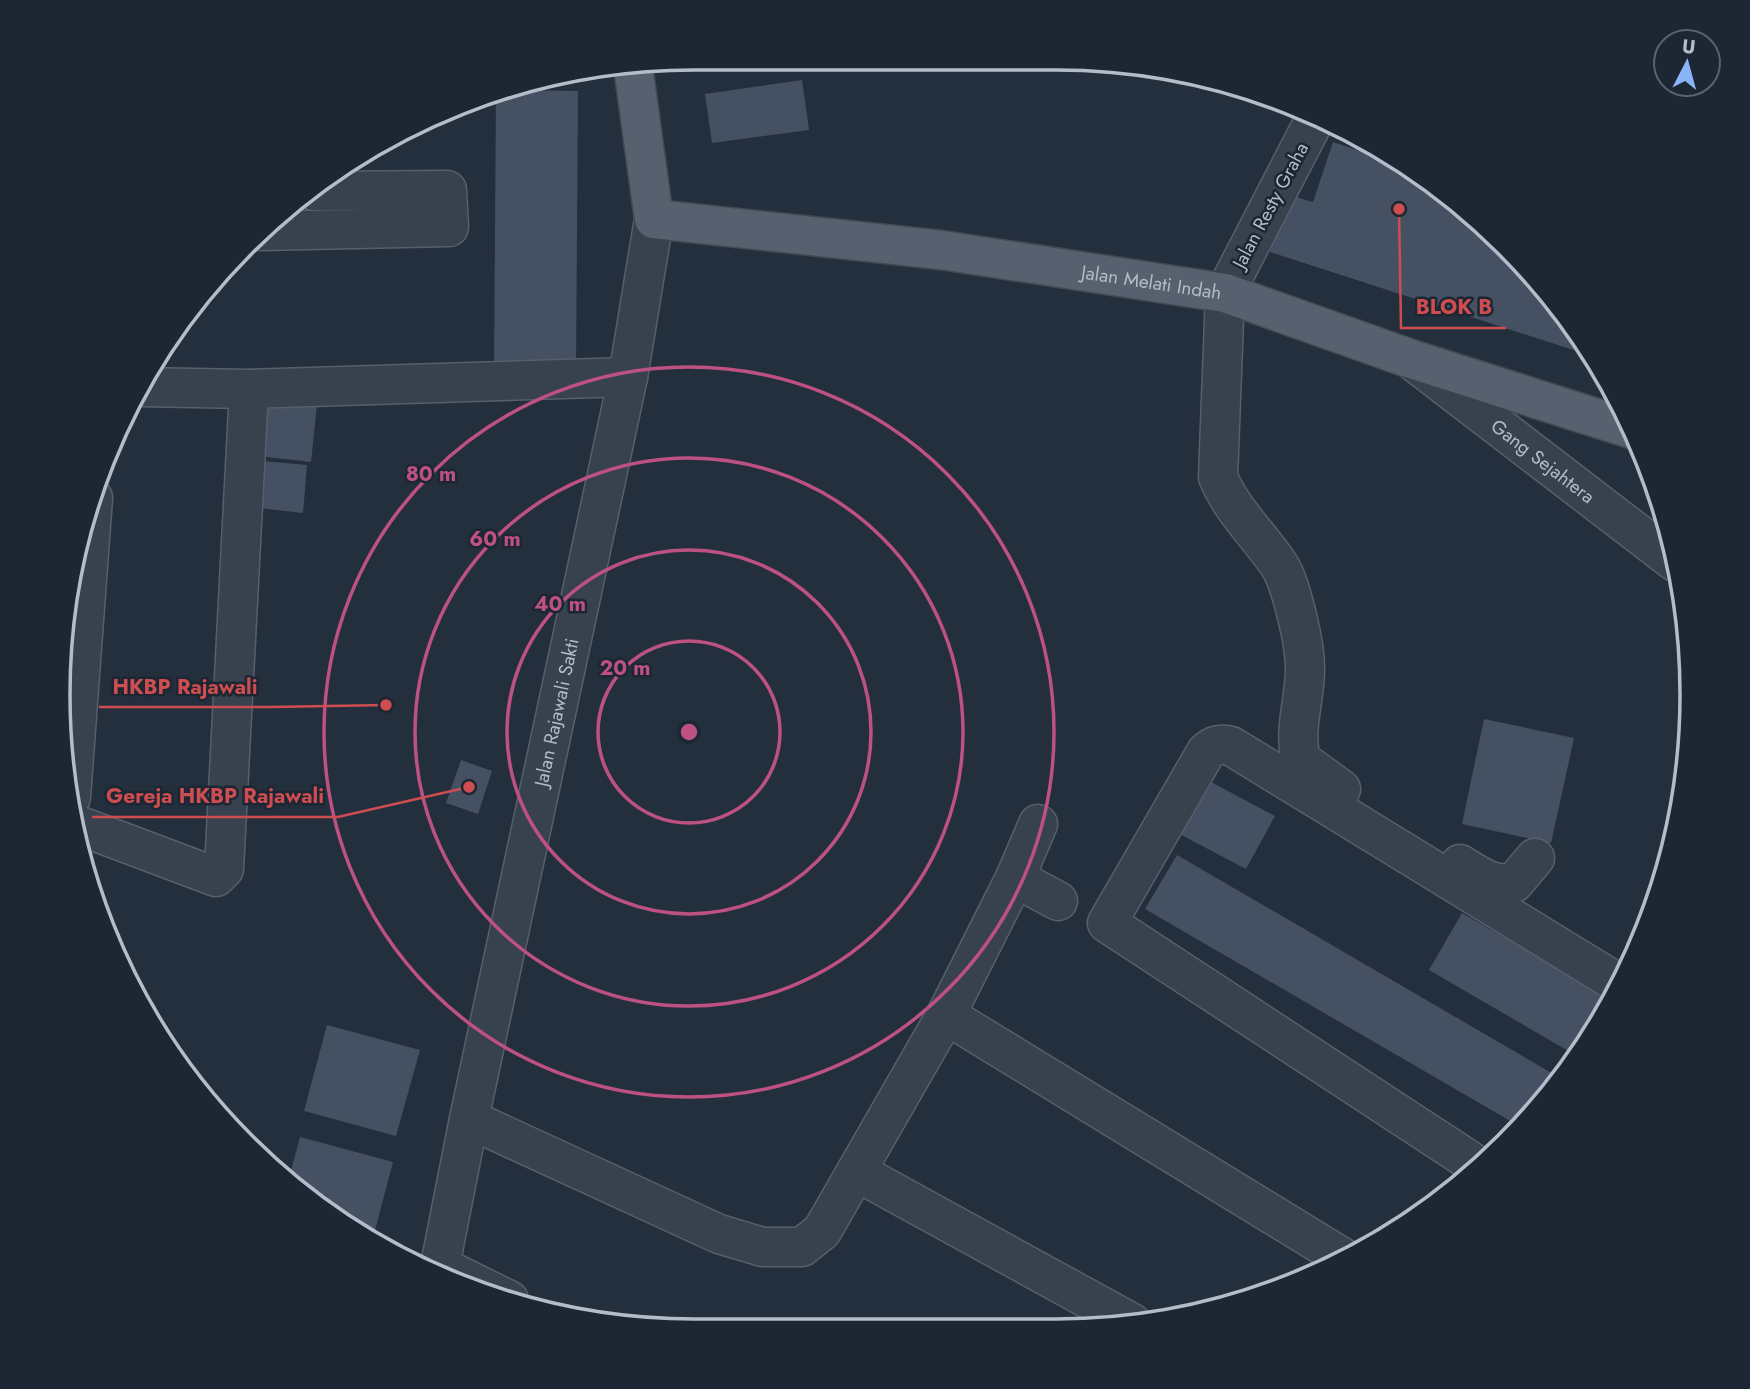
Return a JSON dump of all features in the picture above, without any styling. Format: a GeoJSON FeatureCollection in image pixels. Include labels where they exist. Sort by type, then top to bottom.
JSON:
{"type":"FeatureCollection","features":[{"type":"Feature","properties":{"kind":"main road","name":"Jalan Rajawali Sakti"},"geometry":{"type":"LineString","coordinates":[[635,73],[654,219]]}},
{"type":"Feature","properties":{"kind":"main road","name":"Jalan Melati Indah"},"geometry":{"type":"LineString","coordinates":[[654,219],[941,250],[1224,293],[1411,359],[1619,425]]}},
{"type":"Feature","properties":{"kind":"street","name":"Jalan Resty Graha"},"geometry":{"type":"LineString","coordinates":[[1224,293],[1312,125]]}},
{"type":"Feature","properties":{"kind":"street"},"geometry":{"type":"LineString","coordinates":[[276,232],[449,227],[447,190],[325,191]]}},
{"type":"Feature","properties":{"kind":"street","name":"Jalan Rajawali Sakti"},"geometry":{"type":"LineString","coordinates":[[440,1264],[628,377],[654,219]]}},
{"type":"Feature","properties":{"kind":"street"},"geometry":{"type":"LineString","coordinates":[[1224,293],[1218,477],[1224,491],[1251,530],[1281,567],[1297,616],[1305,669],[1297,746],[1301,760],[1322,778],[1490,882],[1514,883],[1535,858]]}},
{"type":"Feature","properties":{"kind":"street","name":"Gang Sejahtera"},"geometry":{"type":"LineString","coordinates":[[1411,359],[1664,553]]}},
{"type":"Feature","properties":{"kind":"street"},"geometry":{"type":"LineString","coordinates":[[151,387],[249,389],[628,377]]}},
{"type":"Feature","properties":{"kind":"street"},"geometry":{"type":"LineString","coordinates":[[85,828],[216,877],[224,869],[249,389]]}},
{"type":"Feature","properties":{"kind":"street"},"geometry":{"type":"LineString","coordinates":[[72,743],[73,652],[85,560]]}},
{"type":"Feature","properties":{"kind":"street"},"geometry":{"type":"LineString","coordinates":[[1470,1161],[1107,923],[1206,752],[1214,746],[1231,746],[1611,979]]}},
{"type":"Feature","properties":{"kind":"street"},"geometry":{"type":"LineString","coordinates":[[469,1119],[719,1234],[763,1247],[802,1247],[822,1231],[946,1015],[1016,878],[1038,824]]}},
{"type":"Feature","properties":{"kind":"street"},"geometry":{"type":"LineString","coordinates":[[1016,878],[1058,901]]}},
{"type":"Feature","properties":{"kind":"street"},"geometry":{"type":"LineString","coordinates":[[946,1015],[1335,1253]]}},
{"type":"Feature","properties":{"kind":"street"},"geometry":{"type":"LineString","coordinates":[[857,1172],[1119,1316]]}},
{"type":"Feature","properties":{"kind":"building"},"geometry":{"type":"Polygon","coordinates":[[[802,80],[809,130],[712,143],[705,94],[802,80]]]}},
{"type":"Feature","properties":{"kind":"building"},"geometry":{"type":"Polygon","coordinates":[[[536,90],[578,91],[576,370],[494,370],[496,102],[536,90]]]}},
{"type":"Feature","properties":{"kind":"building"},"geometry":{"type":"Polygon","coordinates":[[[1333,142],[1368,154],[1436,199],[1497,253],[1551,314],[1577,351],[1270,252],[1289,195],[1313,202],[1333,142]]]}},
{"type":"Feature","properties":{"kind":"building"},"geometry":{"type":"Polygon","coordinates":[[[264,398],[317,404],[311,462],[258,456],[264,398]]]}},
{"type":"Feature","properties":{"kind":"building"},"geometry":{"type":"Polygon","coordinates":[[[262,461],[307,465],[303,513],[258,508],[262,461]]]}},
{"type":"Feature","properties":{"kind":"building"},"geometry":{"type":"Polygon","coordinates":[[[1484,719],[1574,738],[1551,843],[1462,824],[1484,719]]]}},
{"type":"Feature","properties":{"kind":"building"},"geometry":{"type":"Polygon","coordinates":[[[461,760],[492,771],[478,814],[446,803],[461,760]]]}},
{"type":"Feature","properties":{"kind":"building"},"geometry":{"type":"Polygon","coordinates":[[[1198,775],[1275,816],[1246,869],[1170,829],[1198,775]]]}},
{"type":"Feature","properties":{"kind":"building"},"geometry":{"type":"Polygon","coordinates":[[[1177,855],[1552,1073],[1511,1121],[1145,909],[1177,855]]]}},
{"type":"Feature","properties":{"kind":"building"},"geometry":{"type":"Polygon","coordinates":[[[1462,913],[1603,995],[1568,1051],[1429,970],[1462,913]]]}},
{"type":"Feature","properties":{"kind":"building"},"geometry":{"type":"Polygon","coordinates":[[[327,1025],[420,1050],[396,1136],[304,1111],[327,1025]]]}},
{"type":"Feature","properties":{"kind":"building"},"geometry":{"type":"Polygon","coordinates":[[[300,1137],[393,1162],[375,1231],[314,1190],[291,1171],[300,1137]]]}},
{"type":"Feature","properties":{"kind":"place","name":"BLOK B"},"geometry":{"type":"Point","coordinates":[1399,209]}},
{"type":"Feature","properties":{"kind":"place","name":"HKBP Rajawali"},"geometry":{"type":"Point","coordinates":[386,705]}},
{"type":"Feature","properties":{"kind":"place","name":"Gereja HKBP Rajawali"},"geometry":{"type":"Point","coordinates":[469,787]}}]}
